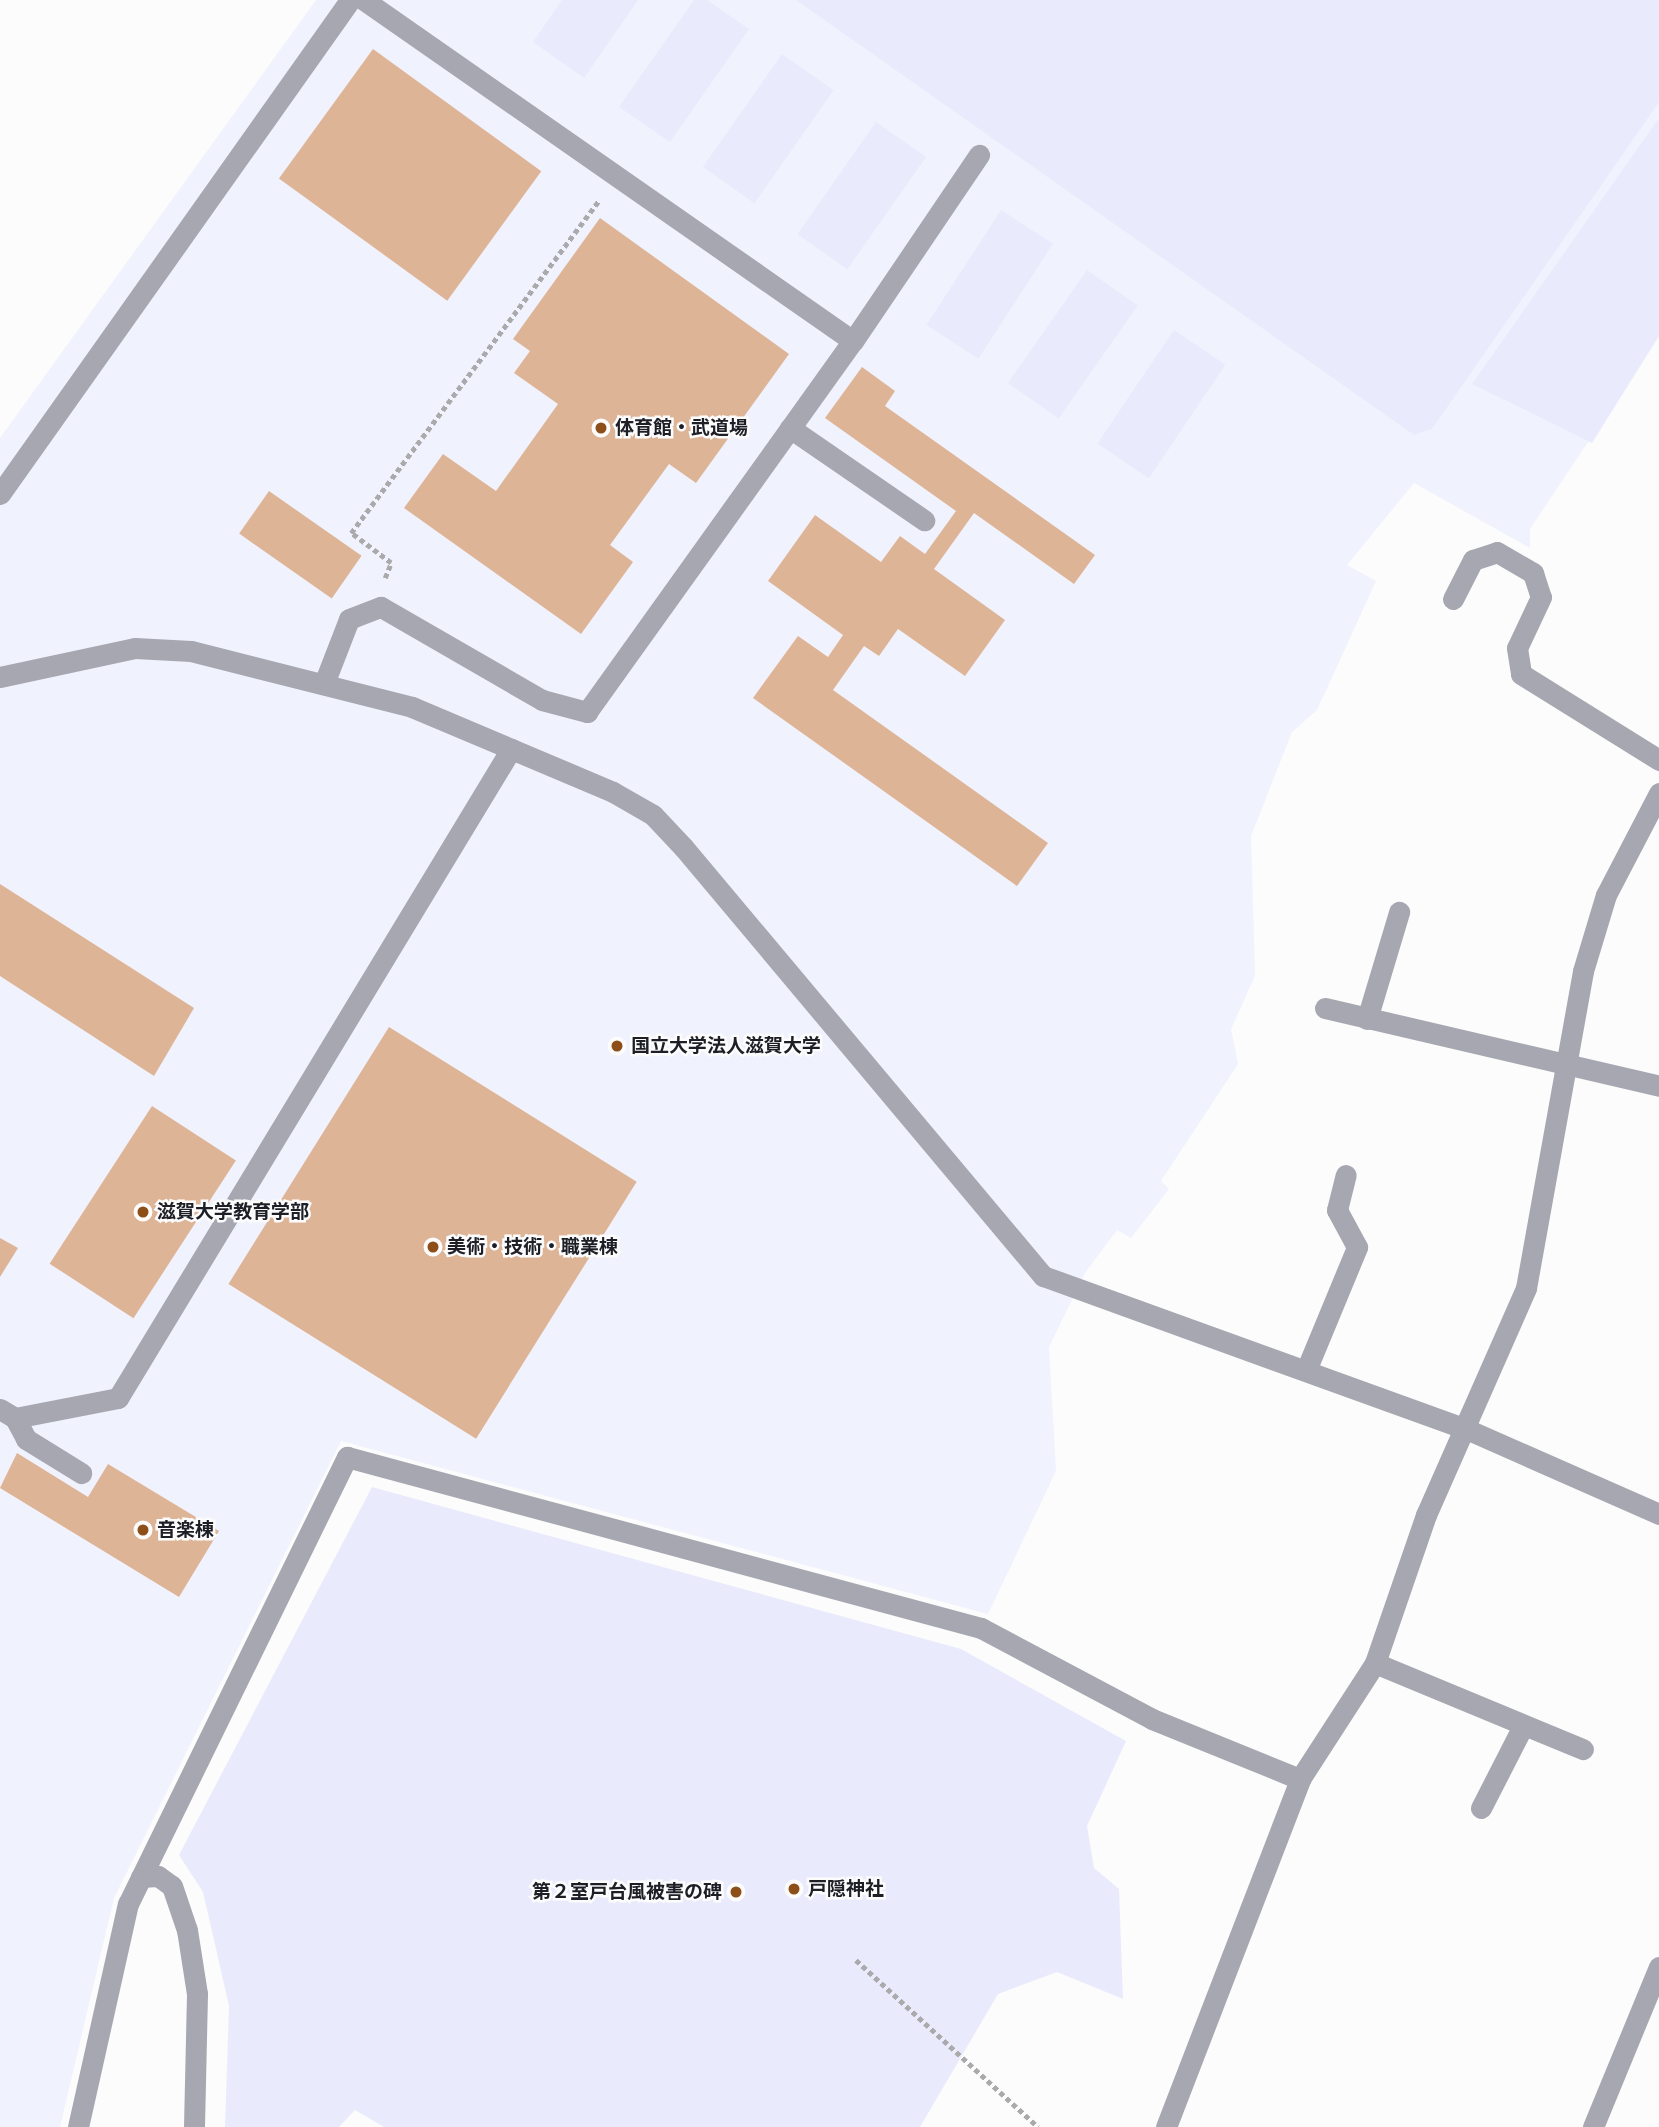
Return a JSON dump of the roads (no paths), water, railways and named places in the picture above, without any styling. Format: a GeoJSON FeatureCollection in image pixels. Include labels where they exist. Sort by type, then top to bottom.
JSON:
{"type":"FeatureCollection","features":[{"type":"Feature","properties":{"kind":"street"},"geometry":{"type":"LineString","coordinates":[[0,494],[350,0]]}},
{"type":"Feature","properties":{"kind":"street"},"geometry":{"type":"LineString","coordinates":[[364,0],[853,341]]}},
{"type":"Feature","properties":{"kind":"street"},"geometry":{"type":"LineString","coordinates":[[325,681],[349,619],[373,608],[399,612],[542,700],[587,712],[853,341],[979,155]]}},
{"type":"Feature","properties":{"kind":"street"},"geometry":{"type":"LineString","coordinates":[[790,428],[923,520]]}},
{"type":"Feature","properties":{"kind":"street"},"geometry":{"type":"LineString","coordinates":[[1453,599],[1473,560],[1497,552],[1533,573],[1541,597],[1517,648],[1521,674],[1659,760]]}},
{"type":"Feature","properties":{"kind":"street"},"geometry":{"type":"LineString","coordinates":[[0,677],[135,648],[191,651],[325,681],[412,707],[511,748],[653,815],[1042,1276],[1070,1291],[1307,1368],[1464,1428],[1659,1514]]}},
{"type":"Feature","properties":{"kind":"street"},"geometry":{"type":"LineString","coordinates":[[4,1412],[118,1398],[511,748]]}},
{"type":"Feature","properties":{"kind":"street"},"geometry":{"type":"LineString","coordinates":[[1166,2127],[1300,1779],[1375,1663],[1464,1428],[1526,1288],[1583,971],[1606,895],[1659,793]]}},
{"type":"Feature","properties":{"kind":"street"},"geometry":{"type":"LineString","coordinates":[[1367,1019],[1399,912]]}},
{"type":"Feature","properties":{"kind":"street"},"geometry":{"type":"LineString","coordinates":[[1325,1008],[1566,1069],[1659,1086]]}},
{"type":"Feature","properties":{"kind":"street"},"geometry":{"type":"LineString","coordinates":[[1307,1368],[1357,1247],[1337,1210],[1346,1175]]}},
{"type":"Feature","properties":{"kind":"street"},"geometry":{"type":"LineString","coordinates":[[4,1412],[26,1439],[81,1473]]}},
{"type":"Feature","properties":{"kind":"street"},"geometry":{"type":"LineString","coordinates":[[78,2127],[128,1904],[347,1457],[981,1628],[1152,1719],[1300,1779]]}},
{"type":"Feature","properties":{"kind":"street"},"geometry":{"type":"LineString","coordinates":[[1375,1663],[1583,1749]]}},
{"type":"Feature","properties":{"kind":"street"},"geometry":{"type":"LineString","coordinates":[[1481,1808],[1523,1726]]}},
{"type":"Feature","properties":{"kind":"street"},"geometry":{"type":"LineString","coordinates":[[141,1877],[158,1876],[172,1886],[187,1930],[197,1994],[194,2127]]}},
{"type":"Feature","properties":{"kind":"street"},"geometry":{"type":"LineString","coordinates":[[1593,2127],[1659,1968]]}},
{"type":"Feature","properties":{"kind":"place","name":"体育館・武道場"},"geometry":{"type":"Point","coordinates":[601,428]}},
{"type":"Feature","properties":{"kind":"place","name":"国立大学法人滋賀大学"},"geometry":{"type":"Point","coordinates":[617,1046]}},
{"type":"Feature","properties":{"kind":"place","name":"滋賀大学教育学部"},"geometry":{"type":"Point","coordinates":[143,1212]}},
{"type":"Feature","properties":{"kind":"place","name":"美術・技術・職業棟"},"geometry":{"type":"Point","coordinates":[433,1247]}},
{"type":"Feature","properties":{"kind":"place","name":"音楽棟"},"geometry":{"type":"Point","coordinates":[143,1530]}},
{"type":"Feature","properties":{"kind":"place","name":"戸隠神社"},"geometry":{"type":"Point","coordinates":[794,1889]}},
{"type":"Feature","properties":{"kind":"place","name":"第２室戸台風被害の碑"},"geometry":{"type":"Point","coordinates":[736,1892]}}]}
